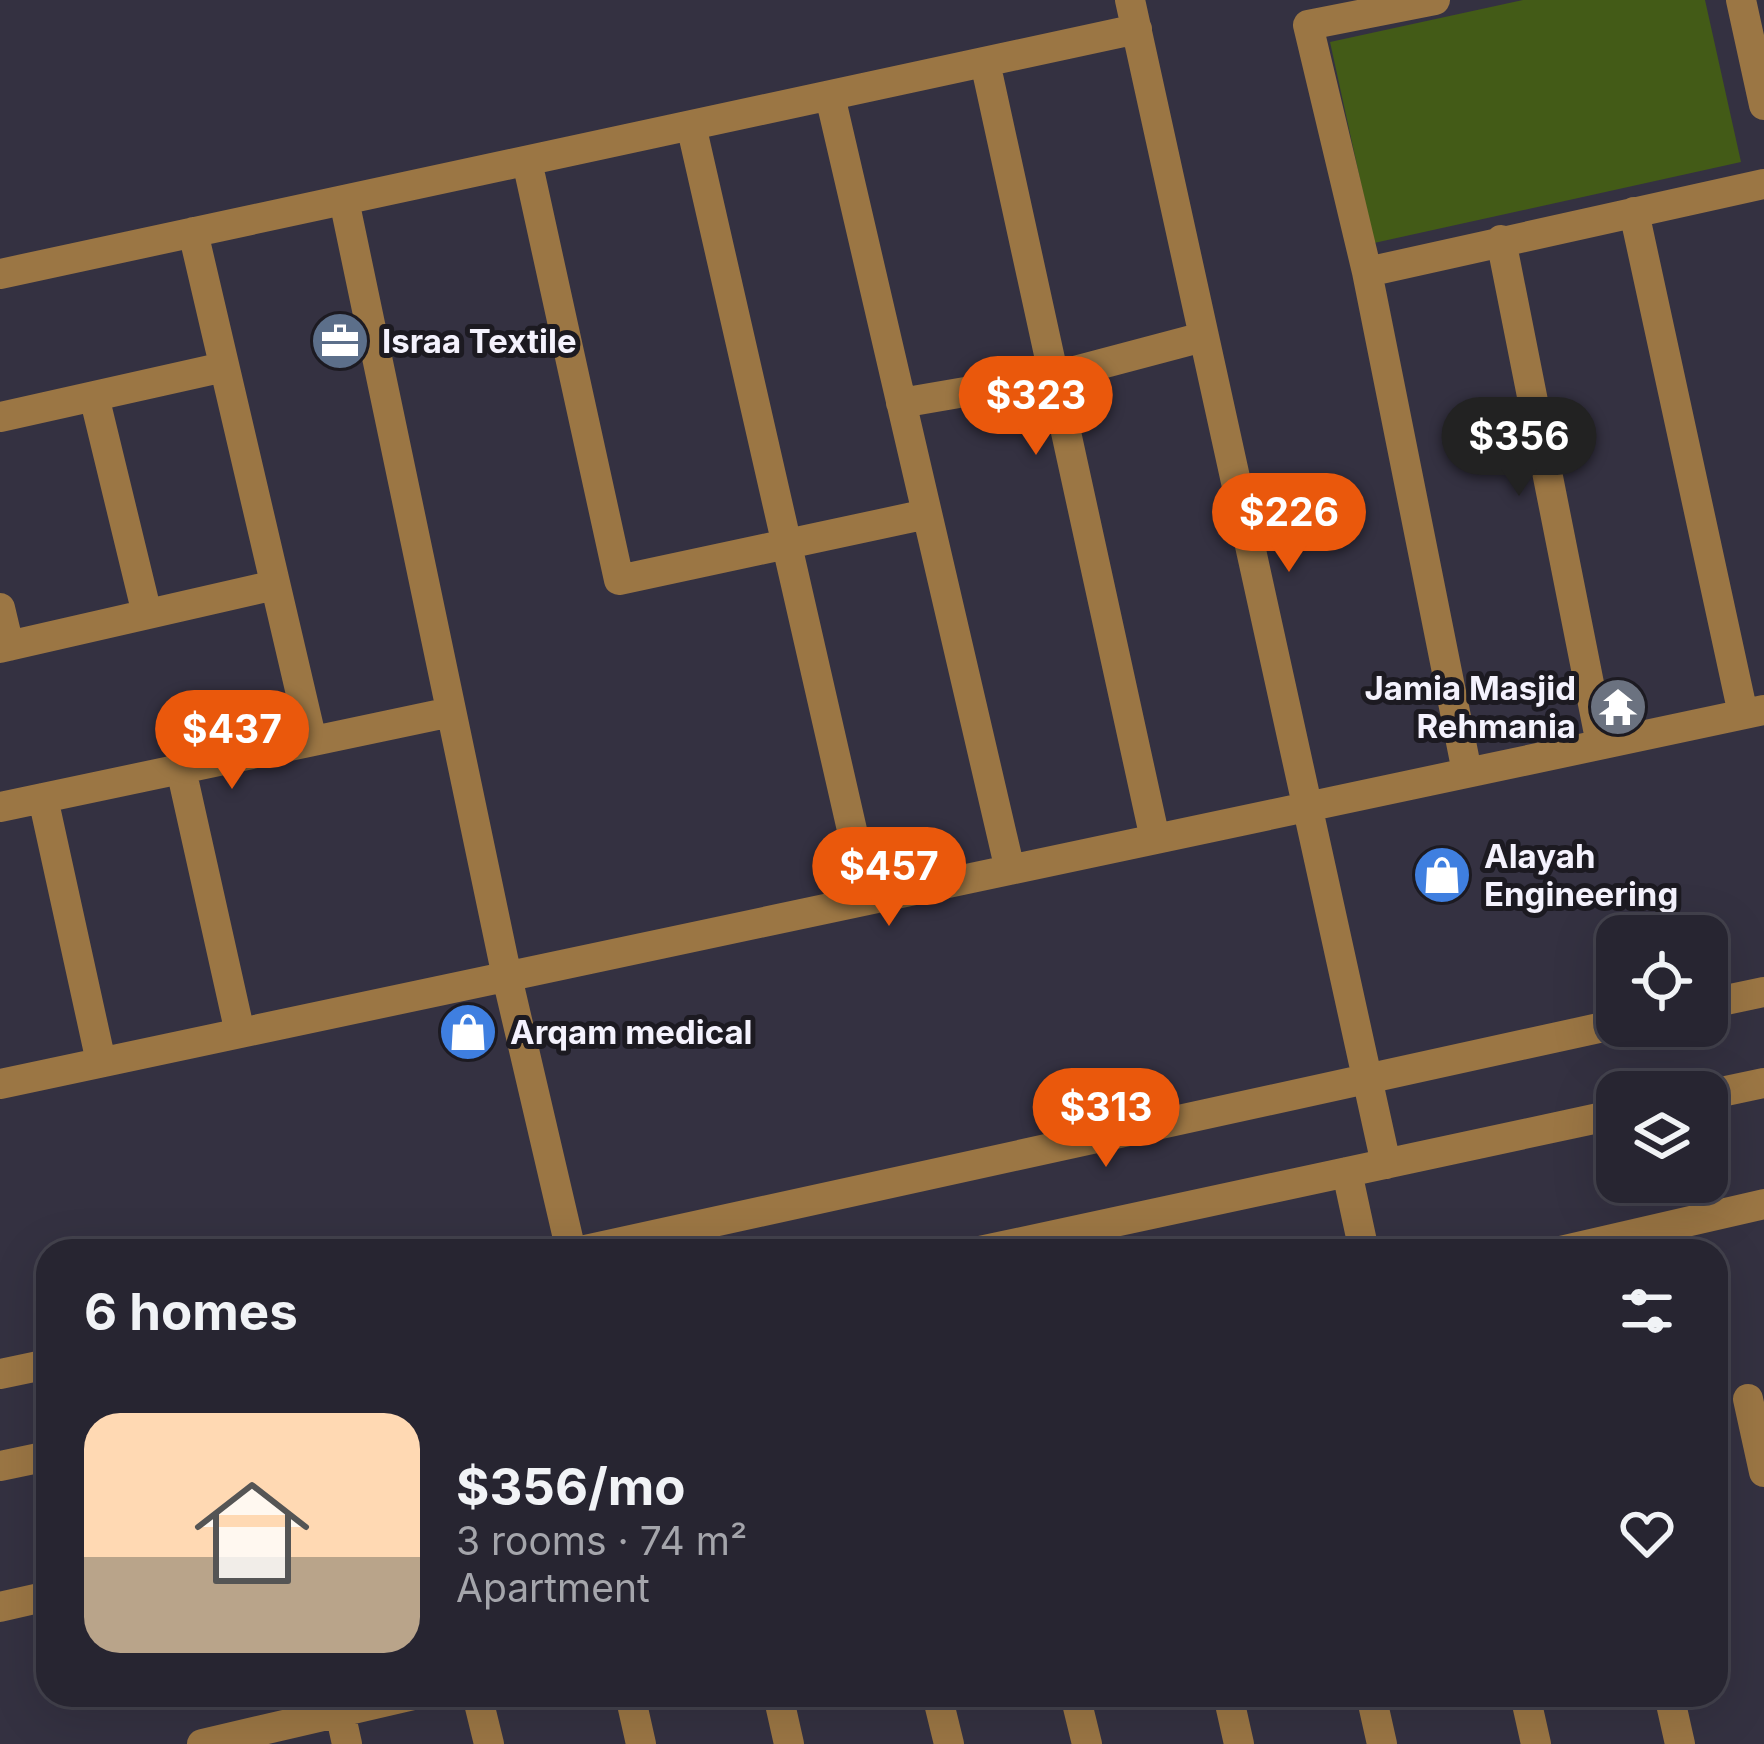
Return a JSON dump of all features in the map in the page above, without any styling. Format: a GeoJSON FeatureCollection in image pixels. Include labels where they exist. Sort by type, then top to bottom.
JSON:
{"type":"FeatureCollection","features":[{"type":"Feature","properties":{"kind":"street"},"geometry":{"type":"LineString","coordinates":[[1435,0],[1305,13],[1366,272],[1467,772]]}},
{"type":"Feature","properties":{"kind":"street"},"geometry":{"type":"LineString","coordinates":[[1741,0],[1764,105]]}},
{"type":"Feature","properties":{"kind":"street"},"geometry":{"type":"LineString","coordinates":[[0,274],[985,62],[1134,15],[1386,1164]]}},
{"type":"Feature","properties":{"kind":"street"},"geometry":{"type":"LineString","coordinates":[[985,62],[1155,839]]}},
{"type":"Feature","properties":{"kind":"street"},"geometry":{"type":"LineString","coordinates":[[830,96],[1010,870]]}},
{"type":"Feature","properties":{"kind":"street"},"geometry":{"type":"LineString","coordinates":[[691,125],[868,900]]}},
{"type":"Feature","properties":{"kind":"street"},"geometry":{"type":"LineString","coordinates":[[527,160],[619,580],[928,514]]}},
{"type":"Feature","properties":{"kind":"street"},"geometry":{"type":"LineString","coordinates":[[1366,272],[1764,184]]}},
{"type":"Feature","properties":{"kind":"street"},"geometry":{"type":"LineString","coordinates":[[344,200],[507,976],[568,1239]]}},
{"type":"Feature","properties":{"kind":"street"},"geometry":{"type":"LineString","coordinates":[[0,1084],[1754,712],[1634,212]]}},
{"type":"Feature","properties":{"kind":"street"},"geometry":{"type":"LineString","coordinates":[[193,232],[312,741]]}},
{"type":"Feature","properties":{"kind":"street"},"geometry":{"type":"LineString","coordinates":[[1501,240],[1601,744]]}},
{"type":"Feature","properties":{"kind":"street"},"geometry":{"type":"LineString","coordinates":[[901,403],[1052,377],[1203,337]]}},
{"type":"Feature","properties":{"kind":"street"},"geometry":{"type":"LineString","coordinates":[[0,417],[224,367]]}},
{"type":"Feature","properties":{"kind":"street"},"geometry":{"type":"LineString","coordinates":[[94,396],[147,614]]}},
{"type":"Feature","properties":{"kind":"street"},"geometry":{"type":"LineString","coordinates":[[0,608],[4,646],[275,586]]}},
{"type":"Feature","properties":{"kind":"street"},"geometry":{"type":"LineString","coordinates":[[0,807],[451,712]]}},
{"type":"Feature","properties":{"kind":"street"},"geometry":{"type":"LineString","coordinates":[[181,769],[240,1033]]}},
{"type":"Feature","properties":{"kind":"street"},"geometry":{"type":"LineString","coordinates":[[43,798],[101,1062]]}},
{"type":"Feature","properties":{"kind":"street"},"geometry":{"type":"LineString","coordinates":[[1728,1000],[1764,992]]}},
{"type":"Feature","properties":{"kind":"street"},"geometry":{"type":"LineString","coordinates":[[684,1239],[1596,1029]]}},
{"type":"Feature","properties":{"kind":"street"},"geometry":{"type":"LineString","coordinates":[[1728,1091],[1764,1083]]}},
{"type":"Feature","properties":{"kind":"street"},"geometry":{"type":"LineString","coordinates":[[1036,1239],[1596,1119]]}},
{"type":"Feature","properties":{"kind":"street"},"geometry":{"type":"LineString","coordinates":[[1347,1172],[1361,1239]]}},
{"type":"Feature","properties":{"kind":"street"},"geometry":{"type":"LineString","coordinates":[[1612,1239],[1764,1204]]}},
{"type":"Feature","properties":{"kind":"street"},"geometry":{"type":"LineString","coordinates":[[0,1374],[36,1366]]}},
{"type":"Feature","properties":{"kind":"street"},"geometry":{"type":"LineString","coordinates":[[1756,1397],[1764,1472]]}},
{"type":"Feature","properties":{"kind":"street"},"geometry":{"type":"LineString","coordinates":[[0,1466],[36,1458]]}},
{"type":"Feature","properties":{"kind":"street"},"geometry":{"type":"LineString","coordinates":[[0,1607],[36,1599]]}},
{"type":"Feature","properties":{"kind":"street"},"geometry":{"type":"LineString","coordinates":[[207,1743],[362,1707]]}},
{"type":"Feature","properties":{"kind":"street"},"geometry":{"type":"LineString","coordinates":[[480,1707],[489,1744]]}},
{"type":"Feature","properties":{"kind":"street"},"geometry":{"type":"LineString","coordinates":[[633,1707],[641,1744]]}},
{"type":"Feature","properties":{"kind":"street"},"geometry":{"type":"LineString","coordinates":[[781,1707],[789,1744]]}},
{"type":"Feature","properties":{"kind":"street"},"geometry":{"type":"LineString","coordinates":[[941,1707],[949,1744]]}},
{"type":"Feature","properties":{"kind":"street"},"geometry":{"type":"LineString","coordinates":[[1078,1707],[1087,1744]]}},
{"type":"Feature","properties":{"kind":"street"},"geometry":{"type":"LineString","coordinates":[[1231,1707],[1239,1744]]}},
{"type":"Feature","properties":{"kind":"street"},"geometry":{"type":"LineString","coordinates":[[1374,1707],[1382,1744]]}},
{"type":"Feature","properties":{"kind":"street"},"geometry":{"type":"LineString","coordinates":[[1528,1707],[1536,1744]]}},
{"type":"Feature","properties":{"kind":"street"},"geometry":{"type":"LineString","coordinates":[[1672,1707],[1680,1744]]}},
{"type":"Feature","properties":{"kind":"street"},"geometry":{"type":"LineString","coordinates":[[340,1712],[347,1744]]}},
{"type":"Feature","properties":{"kind":"green space"},"geometry":{"type":"Polygon","coordinates":[[[1523,0],[1705,0],[1741,162],[1374,243],[1330,42],[1523,0]]]}},
{"type":"Feature","properties":{"kind":"place","name":"Israa Textile"},"geometry":{"type":"Point","coordinates":[340,341]}},
{"type":"Feature","properties":{"kind":"place","name":"Jamia Masjid Rehmania"},"geometry":{"type":"Point","coordinates":[1618,707]}},
{"type":"Feature","properties":{"kind":"place","name":"Alayah Engineering"},"geometry":{"type":"Point","coordinates":[1442,875]}},
{"type":"Feature","properties":{"kind":"place","name":"Arqam medical"},"geometry":{"type":"Point","coordinates":[468,1032]}}]}
